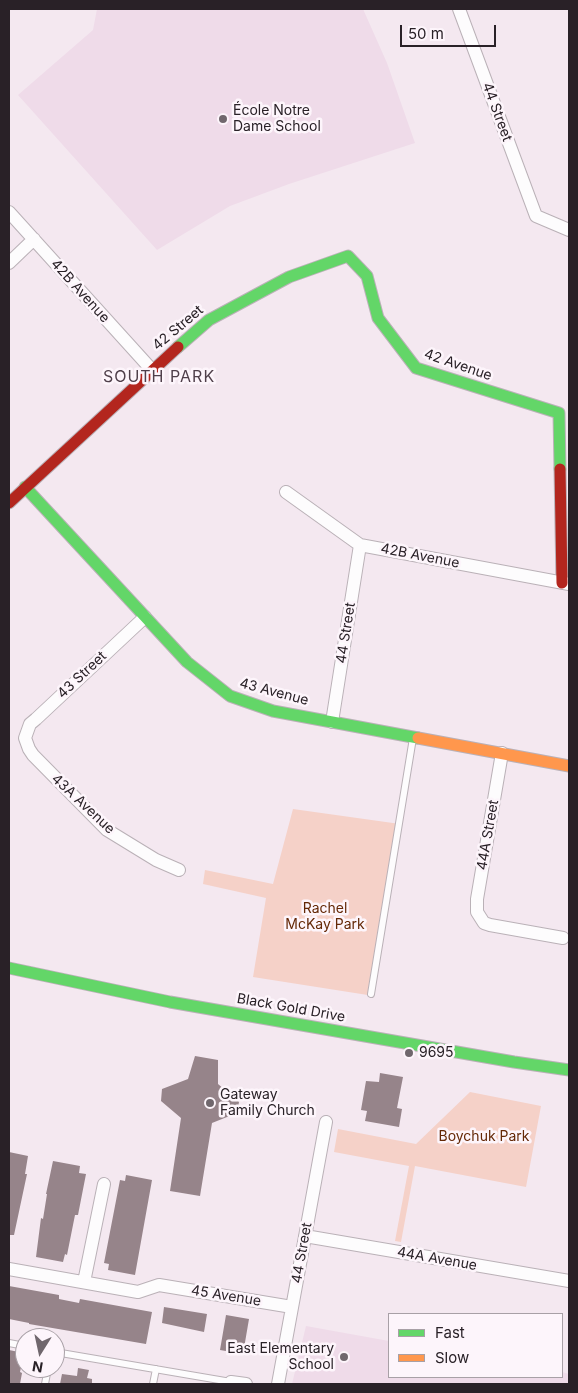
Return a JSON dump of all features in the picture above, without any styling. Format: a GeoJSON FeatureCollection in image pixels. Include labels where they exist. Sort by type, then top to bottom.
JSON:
{"type":"FeatureCollection","features":[{"type":"Feature","properties":{"kind":"street","name":"44 Street"},"geometry":{"type":"LineString","coordinates":[[459,9],[536,216],[569,230]]}},
{"type":"Feature","properties":{"kind":"street","name":"42B Avenue"},"geometry":{"type":"LineString","coordinates":[[9,212],[152,370]]}},
{"type":"Feature","properties":{"kind":"street"},"geometry":{"type":"LineString","coordinates":[[9,263],[34,239]]}},
{"type":"Feature","properties":{"kind":"street","name":"42 Street"},"geometry":{"type":"LineString","coordinates":[[9,503],[152,370],[209,320],[289,276],[348,256]]}},
{"type":"Feature","properties":{"kind":"street","name":"42 Avenue"},"geometry":{"type":"LineString","coordinates":[[348,256],[366,276],[378,318],[416,368],[559,414],[566,583]]}},
{"type":"Feature","properties":{"kind":"street","name":"43 Avenue"},"geometry":{"type":"LineString","coordinates":[[25,487],[199,673],[230,696],[273,711],[569,766]]}},
{"type":"Feature","properties":{"kind":"street","name":"42B Avenue"},"geometry":{"type":"LineString","coordinates":[[286,492],[360,545],[566,583]]}},
{"type":"Feature","properties":{"kind":"street","name":"44 Street"},"geometry":{"type":"LineString","coordinates":[[332,722],[360,545]]}},
{"type":"Feature","properties":{"kind":"street","name":"43 Street"},"geometry":{"type":"LineString","coordinates":[[25,738],[30,724],[145,617]]}},
{"type":"Feature","properties":{"kind":"street","name":"43A Avenue"},"geometry":{"type":"LineString","coordinates":[[25,738],[33,755],[107,830],[156,860],[179,870]]}},
{"type":"Feature","properties":{"kind":"street","name":"44A Street"},"geometry":{"type":"LineString","coordinates":[[502,753],[477,899],[480,918],[484,923],[490,925],[563,938]]}},
{"type":"Feature","properties":{"kind":"street","name":"Black Gold Drive"},"geometry":{"type":"LineString","coordinates":[[9,968],[170,1002],[569,1070]]}},
{"type":"Feature","properties":{"kind":"street","name":"44 Street"},"geometry":{"type":"LineString","coordinates":[[278,1384],[326,1122]]}},
{"type":"Feature","properties":{"kind":"street"},"geometry":{"type":"LineString","coordinates":[[9,1269],[84,1282],[104,1184]]}},
{"type":"Feature","properties":{"kind":"street","name":"44A Avenue"},"geometry":{"type":"LineString","coordinates":[[305,1236],[569,1282]]}},
{"type":"Feature","properties":{"kind":"street","name":"45 Avenue"},"geometry":{"type":"LineString","coordinates":[[84,1282],[138,1292],[159,1285],[292,1306]]}},
{"type":"Feature","properties":{"kind":"street"},"geometry":{"type":"LineString","coordinates":[[231,1383],[246,1384]]}},
{"type":"Feature","properties":{"kind":"lane"},"geometry":{"type":"LineString","coordinates":[[371,994],[413,737]]}},
{"type":"Feature","properties":{"kind":"lane"},"geometry":{"type":"LineString","coordinates":[[65,1354],[231,1383]]}},
{"type":"Feature","properties":{"kind":"lane"},"geometry":{"type":"LineString","coordinates":[[153,1384],[156,1369]]}},
{"type":"Feature","properties":{"kind":"shaded area","name":"École Notre Dame School"},"geometry":{"type":"Polygon","coordinates":[[[97,9],[363,9],[387,63],[415,143],[289,184],[230,206],[157,250],[18,95],[93,30],[97,9]]]}},
{"type":"Feature","properties":{"kind":"shaded area","name":"East Elementary School"},"geometry":{"type":"Polygon","coordinates":[[[306,1326],[388,1341],[388,1378],[563,1378],[563,1372],[569,1374],[569,1384],[292,1384],[306,1326]]]}},
{"type":"Feature","properties":{"kind":"green space","name":"Rachel McKay Park"},"geometry":{"type":"Polygon","coordinates":[[[293,809],[400,824],[374,996],[253,977],[266,898],[203,884],[205,870],[273,884],[293,809]]]}},
{"type":"Feature","properties":{"kind":"green space","name":"Boychuk Park"},"geometry":{"type":"Polygon","coordinates":[[[470,1092],[541,1106],[526,1187],[415,1166],[401,1242],[395,1241],[409,1166],[334,1152],[338,1129],[416,1144],[470,1092]]]}},
{"type":"Feature","properties":{"kind":"building"},"geometry":{"type":"Polygon","coordinates":[[[195,1056],[218,1060],[218,1084],[239,1102],[237,1113],[212,1123],[200,1196],[170,1191],[181,1118],[161,1101],[162,1089],[188,1079],[195,1056]]]}},
{"type":"Feature","properties":{"kind":"building"},"geometry":{"type":"Polygon","coordinates":[[[380,1073],[403,1077],[397,1108],[402,1109],[399,1127],[365,1121],[367,1111],[361,1110],[366,1081],[379,1082],[380,1073]]]}},
{"type":"Feature","properties":{"kind":"building"},"geometry":{"type":"Polygon","coordinates":[[[9,1152],[28,1156],[25,1174],[27,1174],[14,1235],[9,1235],[9,1152]]]}},
{"type":"Feature","properties":{"kind":"building"},"geometry":{"type":"Polygon","coordinates":[[[53,1161],[80,1166],[79,1173],[86,1174],[78,1215],[75,1215],[67,1255],[65,1254],[63,1262],[36,1257],[41,1218],[43,1219],[53,1161]]]}},
{"type":"Feature","properties":{"kind":"building"},"geometry":{"type":"Polygon","coordinates":[[[126,1175],[152,1180],[135,1275],[108,1270],[109,1264],[104,1263],[120,1180],[125,1181],[126,1175]]]}},
{"type":"Feature","properties":{"kind":"building"},"geometry":{"type":"Polygon","coordinates":[[[9,1286],[59,1295],[59,1299],[79,1303],[80,1299],[152,1312],[146,1344],[9,1319],[9,1286]]]}},
{"type":"Feature","properties":{"kind":"building"},"geometry":{"type":"Polygon","coordinates":[[[164,1307],[207,1314],[204,1332],[162,1323],[164,1307]]]}},
{"type":"Feature","properties":{"kind":"building"},"geometry":{"type":"Polygon","coordinates":[[[226,1315],[249,1319],[243,1354],[220,1350],[226,1315]]]}},
{"type":"Feature","properties":{"kind":"building"},"geometry":{"type":"Polygon","coordinates":[[[9,1350],[15,1351],[15,1378],[21,1378],[20,1384],[9,1384],[9,1350]]]}},
{"type":"Feature","properties":{"kind":"building"},"geometry":{"type":"Polygon","coordinates":[[[78,1368],[89,1370],[87,1378],[92,1379],[92,1384],[60,1384],[61,1378],[65,1378],[65,1374],[77,1376],[78,1368]]]}},
{"type":"Feature","properties":{"kind":"traffic: fast"},"geometry":{"type":"LineString","coordinates":[[178,347],[209,320],[289,277],[348,256],[367,276],[378,318],[416,368],[559,413],[560,469]]}},
{"type":"Feature","properties":{"kind":"traffic: fast"},"geometry":{"type":"LineString","coordinates":[[25,487],[187,662],[230,696],[273,711],[418,738]]}},
{"type":"Feature","properties":{"kind":"traffic: fast"},"geometry":{"type":"LineString","coordinates":[[9,968],[170,1002],[569,1070]]}},
{"type":"Feature","properties":{"kind":"traffic: slow"},"geometry":{"type":"LineString","coordinates":[[418,738],[569,766]]}},
{"type":"Feature","properties":{"kind":"traffic: jam"},"geometry":{"type":"LineString","coordinates":[[9,503],[178,347]]}},
{"type":"Feature","properties":{"kind":"traffic: jam"},"geometry":{"type":"LineString","coordinates":[[560,469],[562,583]]}},
{"type":"Feature","properties":{"kind":"place","name":"École Notre Dame School"},"geometry":{"type":"Point","coordinates":[223,119]}},
{"type":"Feature","properties":{"kind":"place","name":"9695"},"geometry":{"type":"Point","coordinates":[409,1053]}},
{"type":"Feature","properties":{"kind":"place","name":"Gateway Family Church"},"geometry":{"type":"Point","coordinates":[210,1103]}},
{"type":"Feature","properties":{"kind":"place","name":"East Elementary School"},"geometry":{"type":"Point","coordinates":[344,1357]}},
{"type":"Feature","properties":{"kind":"district","name":"SOUTH PARK"},"geometry":{"type":"Point","coordinates":[159,377]}}]}
